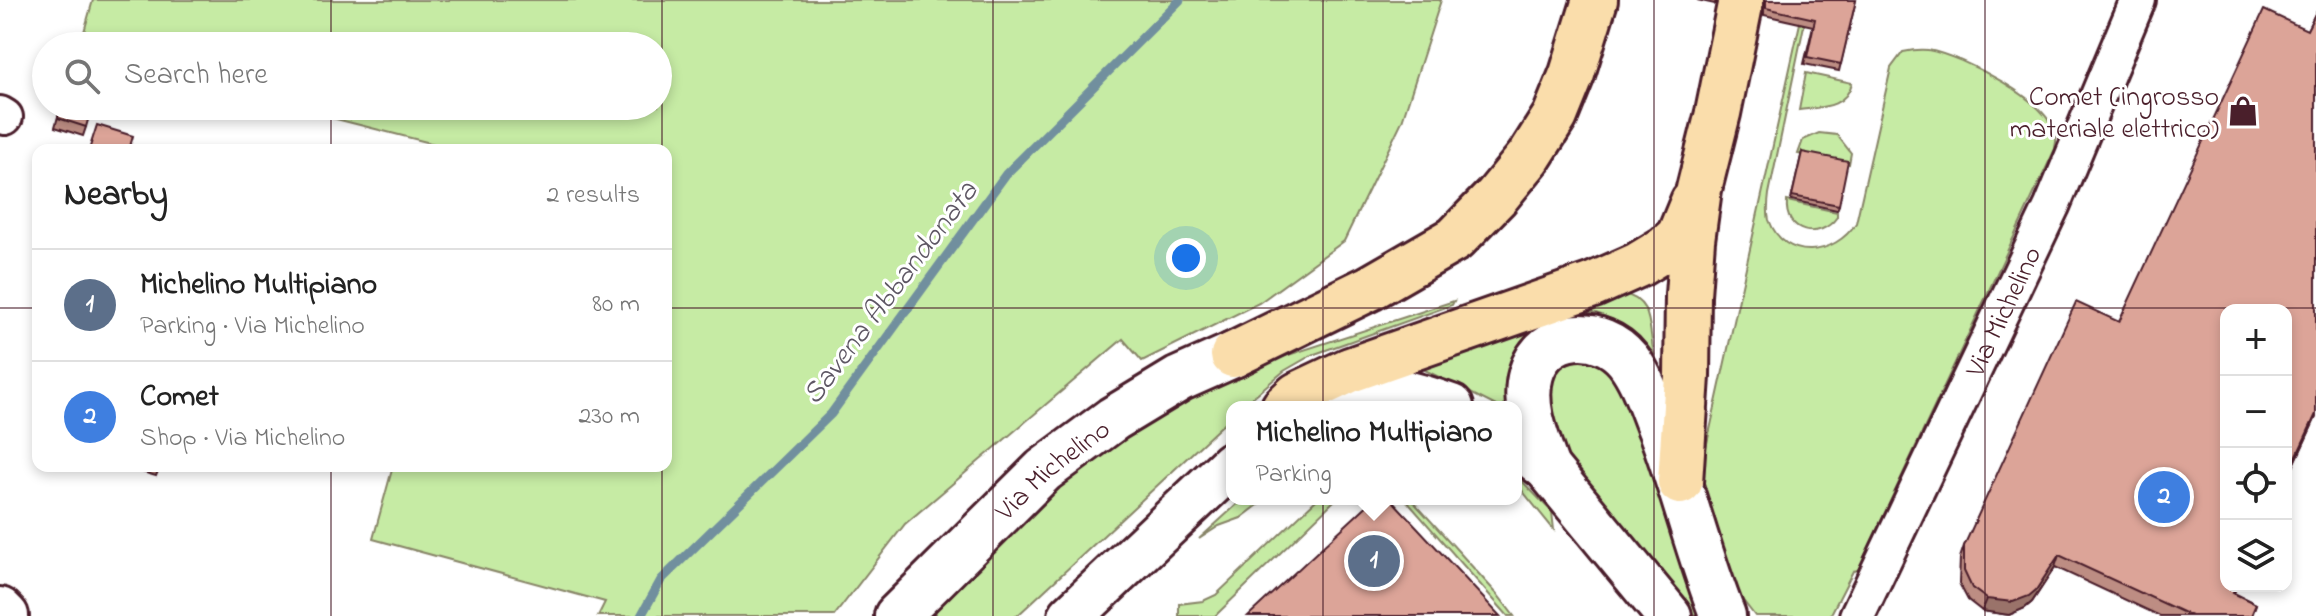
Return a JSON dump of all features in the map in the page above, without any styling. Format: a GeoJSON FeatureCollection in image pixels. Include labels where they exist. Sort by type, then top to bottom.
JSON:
{"type":"FeatureCollection","features":[{"type":"Feature","properties":{"kind":"highway"},"geometry":{"type":"LineString","coordinates":[[1233,355],[1370,288],[1455,239],[1529,157],[1555,116],[1595,0]]}},
{"type":"Feature","properties":{"kind":"highway"},"geometry":{"type":"LineString","coordinates":[[1680,482],[1687,376],[1688,295],[1699,189],[1741,0]]}},
{"type":"Feature","properties":{"kind":"highway"},"geometry":{"type":"LineString","coordinates":[[1290,401],[1350,370],[1578,290],[1638,265],[1679,236],[1699,189]]}},
{"type":"Feature","properties":{"kind":"street","name":"Via Michelino"},"geometry":{"type":"LineString","coordinates":[[1857,616],[2052,206],[2138,0]]}},
{"type":"Feature","properties":{"kind":"street"},"geometry":{"type":"LineString","coordinates":[[1669,616],[1532,456],[1533,429],[1528,397],[1531,374],[1551,344],[1569,338],[1592,336],[1626,358],[1642,382],[1680,482],[1723,616]]}},
{"type":"Feature","properties":{"kind":"street","name":"Via Michelino"},"geometry":{"type":"LineString","coordinates":[[897,616],[1044,470],[1113,419],[1179,379],[1233,355]]}},
{"type":"Feature","properties":{"kind":"street"},"geometry":{"type":"LineString","coordinates":[[1321,401],[1353,389],[1399,391],[1432,401]]}},
{"type":"Feature","properties":{"kind":"street"},"geometry":{"type":"LineString","coordinates":[[1071,616],[1226,470]]}},
{"type":"Feature","properties":{"kind":"street"},"geometry":{"type":"LineString","coordinates":[[0,610],[6,616]]}},
{"type":"Feature","properties":{"kind":"green space"},"geometry":{"type":"Polygon","coordinates":[[[93,0],[1441,0],[1402,121],[1344,241],[1259,303],[1142,361],[1123,339],[905,524],[834,616],[598,616],[605,602],[373,539],[391,472],[672,472],[672,144],[434,144],[340,120],[672,120],[672,32],[84,32],[93,0]]]}},
{"type":"Feature","properties":{"kind":"green space"},"geometry":{"type":"Polygon","coordinates":[[[1804,5],[1808,6],[1768,204],[1769,220],[1776,234],[1786,243],[1798,249],[1823,248],[1847,234],[1856,223],[1891,68],[1903,52],[1925,50],[1943,54],[1982,70],[2039,109],[2050,123],[2056,140],[2055,149],[1858,570],[1853,571],[1832,612],[1829,616],[1755,616],[1738,594],[1726,567],[1702,489],[1706,448],[1804,5]]]}},
{"type":"Feature","properties":{"kind":"green space"},"geometry":{"type":"Polygon","coordinates":[[[1806,73],[1852,83],[1838,102],[1799,110],[1806,73]]]}},
{"type":"Feature","properties":{"kind":"green space"},"geometry":{"type":"Polygon","coordinates":[[[1819,133],[1837,135],[1851,153],[1849,164],[1798,154],[1803,140],[1819,133]]]}},
{"type":"Feature","properties":{"kind":"green space"},"geometry":{"type":"Polygon","coordinates":[[[1787,201],[1837,212],[1837,217],[1822,229],[1804,230],[1791,221],[1787,201]]]}},
{"type":"Feature","properties":{"kind":"green space"},"geometry":{"type":"Polygon","coordinates":[[[1621,293],[1637,300],[1646,311],[1659,373],[1653,370],[1624,329],[1595,313],[1579,311],[1564,312],[1550,318],[1527,336],[1509,369],[1509,401],[1486,401],[1415,365],[1417,361],[1563,307],[1621,293]]]}},
{"type":"Feature","properties":{"kind":"green space"},"geometry":{"type":"Polygon","coordinates":[[[1454,301],[1452,305],[1312,355],[1284,371],[1248,401],[1226,401],[1226,422],[1017,616],[935,616],[948,594],[1083,463],[1224,376],[1454,301]]]}},
{"type":"Feature","properties":{"kind":"green space"},"geometry":{"type":"Polygon","coordinates":[[[1585,349],[1620,379],[1701,613],[1694,615],[1568,459],[1549,423],[1545,372],[1585,349]]]}},
{"type":"Feature","properties":{"kind":"green space"},"geometry":{"type":"Polygon","coordinates":[[[1522,481],[1552,512],[1554,530],[1522,490],[1522,481]]]}},
{"type":"Feature","properties":{"kind":"green space"},"geometry":{"type":"Polygon","coordinates":[[[1236,505],[1258,505],[1241,518],[1219,526],[1199,539],[1236,505]]]}},
{"type":"Feature","properties":{"kind":"green space"},"geometry":{"type":"Polygon","coordinates":[[[1311,505],[1330,505],[1215,616],[1179,616],[1179,604],[1203,601],[1216,595],[1311,505]]]}},
{"type":"Feature","properties":{"kind":"green space"},"geometry":{"type":"Polygon","coordinates":[[[1410,505],[1416,505],[1497,594],[1514,616],[1508,616],[1410,505]]]}},
{"type":"Feature","properties":{"kind":"building"},"geometry":{"type":"Polygon","coordinates":[[[1766,0],[1856,0],[1841,64],[1807,57],[1815,19],[1766,8],[1766,0]]]}},
{"type":"Feature","properties":{"kind":"building"},"geometry":{"type":"Polygon","coordinates":[[[2264,10],[2307,30],[2316,12],[2316,414],[2292,466],[2292,304],[2220,304],[2220,592],[2233,592],[2256,604],[2251,616],[2191,616],[2059,555],[2036,590],[2013,602],[1987,599],[1972,588],[1964,571],[1964,546],[2076,302],[2119,322],[2264,10]]]}},
{"type":"Feature","properties":{"kind":"building"},"geometry":{"type":"Polygon","coordinates":[[[64,120],[88,120],[86,127],[64,120]]]}},
{"type":"Feature","properties":{"kind":"building"},"geometry":{"type":"Polygon","coordinates":[[[97,125],[133,136],[131,144],[91,144],[97,125]]]}},
{"type":"Feature","properties":{"kind":"building"},"geometry":{"type":"Polygon","coordinates":[[[1802,152],[1848,161],[1839,205],[1792,196],[1802,152]]]}},
{"type":"Feature","properties":{"kind":"building"},"geometry":{"type":"Polygon","coordinates":[[[1368,505],[1397,505],[1500,616],[1248,616],[1368,505]]]}},
{"type":"Feature","properties":{"kind":"waterway","name":"Savena Abbandonata"},"geometry":{"type":"LineString","coordinates":[[641,616],[661,580],[831,414],[1006,174],[1180,0]]}},
{"type":"Feature","properties":{"kind":"place","name":"Comet (ingrosso materiale elettrico)"},"geometry":{"type":"Point","coordinates":[2243,111]}},
{"type":"Feature","properties":{"kind":"place","name":"Comet"},"geometry":{"type":"Point","coordinates":[2164,497]}},
{"type":"Feature","properties":{"kind":"place","name":"Michelino Multipiano"},"geometry":{"type":"Point","coordinates":[1374,561]}}]}
